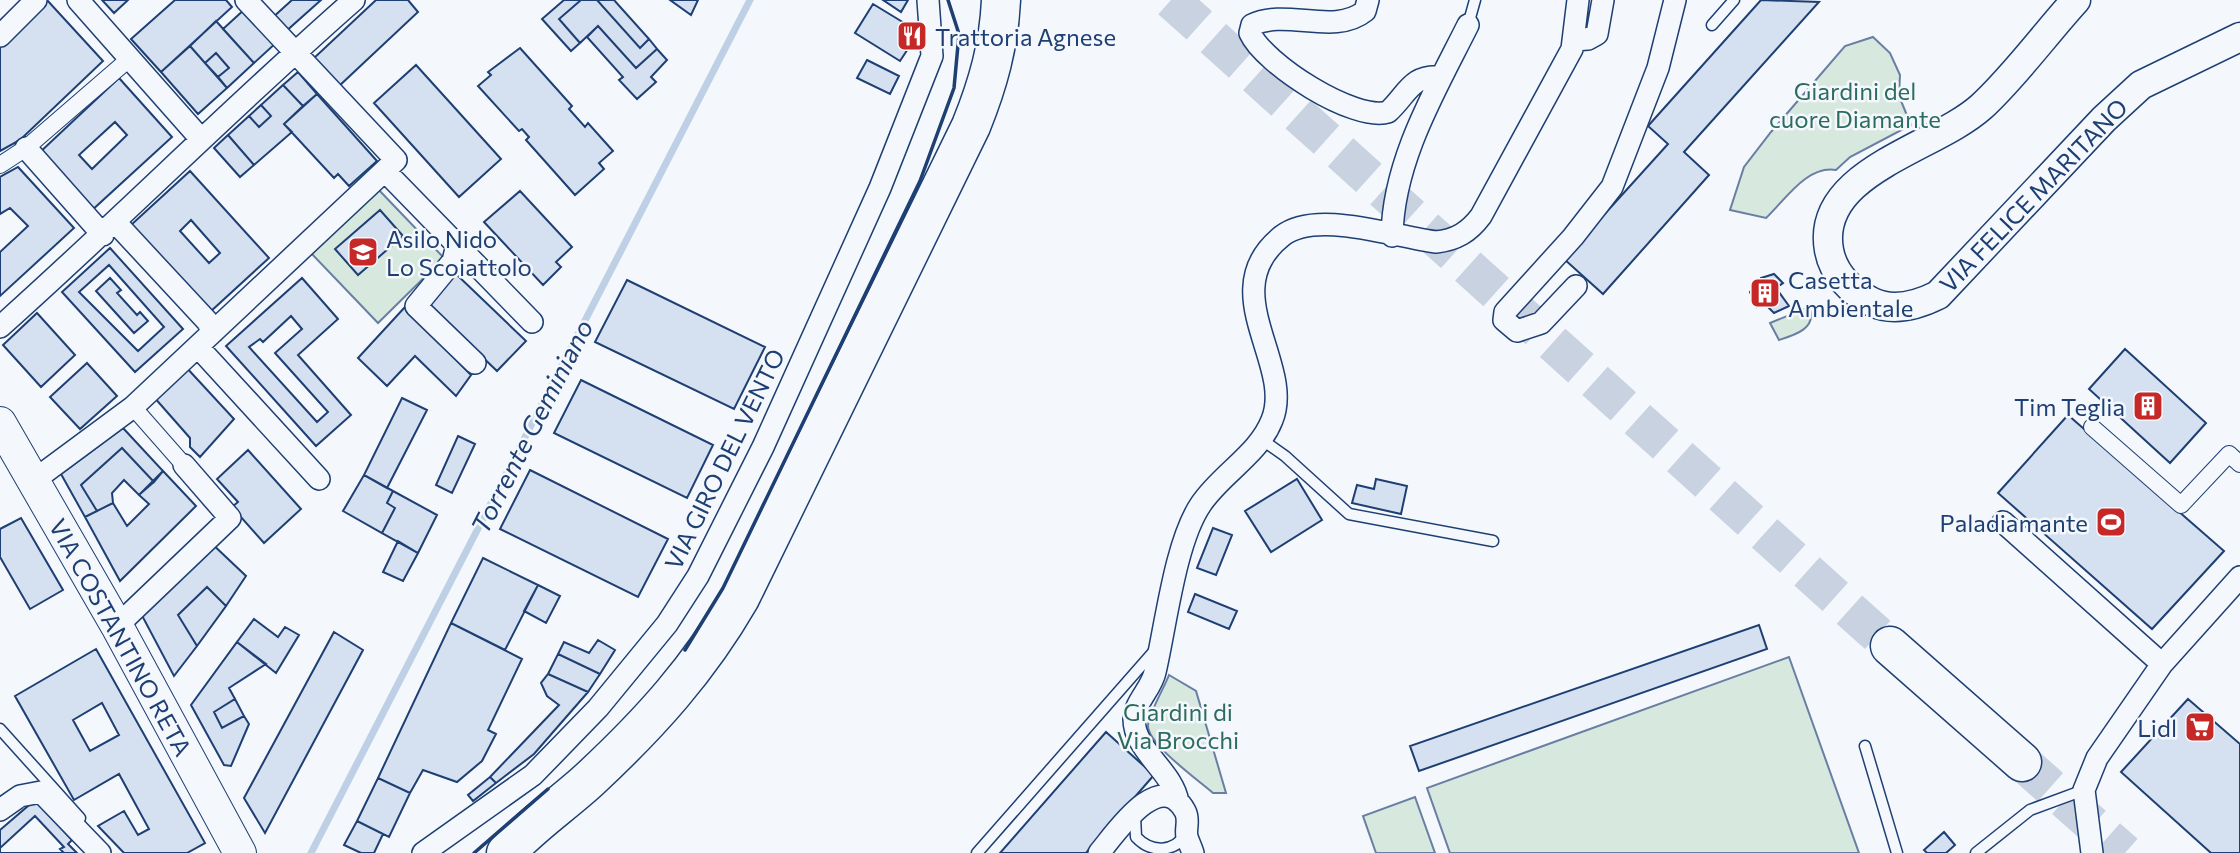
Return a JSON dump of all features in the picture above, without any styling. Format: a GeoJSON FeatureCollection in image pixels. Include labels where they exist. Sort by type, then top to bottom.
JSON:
{"type":"FeatureCollection","features":[{"type":"Feature","properties":{"kind":"highway"},"geometry":{"type":"LineString","coordinates":[[506,853],[590,779],[680,688],[712,647],[740,598],[971,126],[993,66],[1000,30],[1000,0]]}},
{"type":"Feature","properties":{"kind":"highway"},"geometry":{"type":"LineString","coordinates":[[1890,646],[2022,762]]}},
{"type":"Feature","properties":{"kind":"main road","name":"VIA COSTANTINO RETA"},"geometry":{"type":"LineString","coordinates":[[1,428],[117,626],[240,853]]}},
{"type":"Feature","properties":{"kind":"street"},"geometry":{"type":"LineString","coordinates":[[0,36],[36,0]]}},
{"type":"Feature","properties":{"kind":"street"},"geometry":{"type":"LineString","coordinates":[[78,0],[200,138]]}},
{"type":"Feature","properties":{"kind":"street"},"geometry":{"type":"LineString","coordinates":[[33,481],[134,407],[396,160],[246,0]]}},
{"type":"Feature","properties":{"kind":"street"},"geometry":{"type":"LineString","coordinates":[[0,327],[109,229],[200,138],[354,0]]}},
{"type":"Feature","properties":{"kind":"street","name":"VIA GIRO DEL VENTO"},"geometry":{"type":"LineString","coordinates":[[423,853],[533,775],[598,708],[667,624],[698,576],[763,447],[880,188],[932,56],[928,0]]}},
{"type":"Feature","properties":{"kind":"street"},"geometry":{"type":"LineString","coordinates":[[1368,0],[1365,11],[1344,21],[1268,20],[1252,25],[1250,33],[1261,49],[1309,87],[1372,114],[1388,112],[1415,80],[1427,76],[1441,77]]}},
{"type":"Feature","properties":{"kind":"street"},"geometry":{"type":"LineString","coordinates":[[1189,844],[1188,817],[1178,802],[1171,782],[1140,741],[1134,721],[1135,712],[1153,681],[1191,521],[1206,497],[1261,439],[1274,416],[1275,405],[1254,293],[1255,272],[1266,253],[1287,232],[1315,223],[1392,236],[1447,241],[1471,228],[1482,216],[1572,49],[1578,0]]}},
{"type":"Feature","properties":{"kind":"street"},"geometry":{"type":"LineString","coordinates":[[1573,40],[1588,40],[1597,34],[1603,0]]}},
{"type":"Feature","properties":{"kind":"street"},"geometry":{"type":"LineString","coordinates":[[1576,286],[1541,323],[1517,331],[1504,320],[1505,312],[1573,237],[1612,187],[1658,68],[1675,0]]}},
{"type":"Feature","properties":{"kind":"street","name":"VIA FELICE MARITANO"},"geometry":{"type":"LineString","coordinates":[[2076,0],[1982,106],[1955,128],[1857,181],[1841,197],[1832,210],[1829,223],[1830,254],[1838,273],[1860,294],[1888,307],[1923,302],[1938,295],[2104,119],[2141,85],[2240,37]]}},
{"type":"Feature","properties":{"kind":"street"},"geometry":{"type":"LineString","coordinates":[[1392,236],[1392,211],[1404,162],[1441,77],[1468,25]]}},
{"type":"Feature","properties":{"kind":"street"},"geometry":{"type":"LineString","coordinates":[[0,165],[26,148],[129,59]]}},
{"type":"Feature","properties":{"kind":"street"},"geometry":{"type":"LineString","coordinates":[[26,148],[207,321],[213,332]]}},
{"type":"Feature","properties":{"kind":"street"},"geometry":{"type":"LineString","coordinates":[[385,171],[532,322]]}},
{"type":"Feature","properties":{"kind":"street"},"geometry":{"type":"LineString","coordinates":[[457,245],[453,261],[416,306],[475,363]]}},
{"type":"Feature","properties":{"kind":"street"},"geometry":{"type":"LineString","coordinates":[[198,348],[319,479]]}},
{"type":"Feature","properties":{"kind":"street"},"geometry":{"type":"LineString","coordinates":[[117,626],[230,517],[134,407]]}},
{"type":"Feature","properties":{"kind":"street"},"geometry":{"type":"LineString","coordinates":[[2092,426],[2181,505],[2229,454],[2240,464]]}},
{"type":"Feature","properties":{"kind":"street"},"geometry":{"type":"LineString","coordinates":[[2003,522],[2162,664]]}},
{"type":"Feature","properties":{"kind":"street"},"geometry":{"type":"LineString","coordinates":[[2092,853],[2084,790],[2097,758],[2162,664],[2240,577]]}},
{"type":"Feature","properties":{"kind":"street"},"geometry":{"type":"LineString","coordinates":[[0,810],[20,796],[41,792],[100,853]]}},
{"type":"Feature","properties":{"kind":"street"},"geometry":{"type":"LineString","coordinates":[[1099,853],[1151,798],[1170,797],[1178,802]]}},
{"type":"Feature","properties":{"kind":"lane"},"geometry":{"type":"LineString","coordinates":[[1468,25],[1475,0]]}},
{"type":"Feature","properties":{"kind":"lane"},"geometry":{"type":"LineString","coordinates":[[1712,25],[1734,0]]}},
{"type":"Feature","properties":{"kind":"lane"},"geometry":{"type":"LineString","coordinates":[[1261,439],[1285,456],[1349,514],[1493,541]]}},
{"type":"Feature","properties":{"kind":"lane"},"geometry":{"type":"LineString","coordinates":[[977,853],[1162,642]]}},
{"type":"Feature","properties":{"kind":"lane"},"geometry":{"type":"LineString","coordinates":[[0,729],[113,853]]}},
{"type":"Feature","properties":{"kind":"lane"},"geometry":{"type":"LineString","coordinates":[[1865,746],[1897,853]]}},
{"type":"Feature","properties":{"kind":"lane"},"geometry":{"type":"LineString","coordinates":[[1976,853],[2029,810],[2084,790]]}},
{"type":"Feature","properties":{"kind":"lane"},"geometry":{"type":"LineString","coordinates":[[1137,810],[1133,828],[1136,837],[1150,849],[1167,851],[1189,844]]}},
{"type":"Feature","properties":{"kind":"green space","name":"Giardini del cuore Diamante"},"geometry":{"type":"Polygon","coordinates":[[[1873,37],[1890,53],[1900,75],[1899,96],[1911,125],[1850,157],[1836,170],[1825,170],[1806,178],[1766,218],[1730,210],[1744,167],[1771,132],[1845,46],[1873,37]]]}},
{"type":"Feature","properties":{"kind":"green space"},"geometry":{"type":"Polygon","coordinates":[[[377,188],[444,258],[378,323],[310,252],[377,188]]]}},
{"type":"Feature","properties":{"kind":"green space"},"geometry":{"type":"Polygon","coordinates":[[[1809,307],[1811,314],[1808,325],[1798,333],[1779,340],[1770,323],[1809,307]]]}},
{"type":"Feature","properties":{"kind":"green space"},"geometry":{"type":"Polygon","coordinates":[[[1789,657],[1859,853],[1450,853],[1427,788],[1789,657]]]}},
{"type":"Feature","properties":{"kind":"green space","name":"Giardini di Via Brocchi"},"geometry":{"type":"Polygon","coordinates":[[[1169,675],[1196,691],[1226,793],[1213,793],[1165,752],[1150,734],[1148,726],[1151,715],[1169,675]]]}},
{"type":"Feature","properties":{"kind":"green space"},"geometry":{"type":"Polygon","coordinates":[[[1415,797],[1435,853],[1376,853],[1363,816],[1415,797]]]}},
{"type":"Feature","properties":{"kind":"building"},"geometry":{"type":"Polygon","coordinates":[[[47,0],[103,61],[20,140],[0,151],[0,45],[47,0]]]}},
{"type":"Feature","properties":{"kind":"building"},"geometry":{"type":"Polygon","coordinates":[[[102,0],[128,0],[114,13],[102,0]]]}},
{"type":"Feature","properties":{"kind":"building"},"geometry":{"type":"Polygon","coordinates":[[[175,0],[226,0],[232,7],[161,72],[131,39],[175,0]]]}},
{"type":"Feature","properties":{"kind":"building"},"geometry":{"type":"Polygon","coordinates":[[[292,0],[321,0],[284,33],[271,19],[292,0]]]}},
{"type":"Feature","properties":{"kind":"building"},"geometry":{"type":"Polygon","coordinates":[[[376,0],[408,0],[418,12],[338,87],[313,59],[376,0]]]}},
{"type":"Feature","properties":{"kind":"building"},"geometry":{"type":"Polygon","coordinates":[[[564,0],[581,0],[559,19],[580,43],[571,51],[542,19],[564,0]]]}},
{"type":"Feature","properties":{"kind":"building"},"geometry":{"type":"Polygon","coordinates":[[[581,0],[597,0],[640,48],[649,39],[657,49],[636,68],[598,26],[580,43],[559,19],[581,0]]]}},
{"type":"Feature","properties":{"kind":"building"},"geometry":{"type":"Polygon","coordinates":[[[597,0],[614,0],[649,39],[640,48],[597,0]]]}},
{"type":"Feature","properties":{"kind":"building"},"geometry":{"type":"Polygon","coordinates":[[[670,0],[698,0],[691,15],[670,0]]]}},
{"type":"Feature","properties":{"kind":"building"},"geometry":{"type":"Polygon","coordinates":[[[883,0],[908,0],[901,12],[883,0]]]}},
{"type":"Feature","properties":{"kind":"building"},"geometry":{"type":"Polygon","coordinates":[[[1761,0],[1819,2],[1684,152],[1709,175],[1603,294],[1564,259],[1668,144],[1648,126],[1761,0]]]}},
{"type":"Feature","properties":{"kind":"building"},"geometry":{"type":"Polygon","coordinates":[[[873,4],[919,32],[900,61],[855,33],[873,4]]]}},
{"type":"Feature","properties":{"kind":"building"},"geometry":{"type":"Polygon","coordinates":[[[246,8],[277,42],[254,63],[223,29],[246,8]]]}},
{"type":"Feature","properties":{"kind":"building"},"geometry":{"type":"Polygon","coordinates":[[[216,21],[254,63],[227,88],[218,77],[229,68],[216,53],[205,63],[190,46],[216,21]]]}},
{"type":"Feature","properties":{"kind":"building"},"geometry":{"type":"Polygon","coordinates":[[[598,26],[636,68],[657,49],[667,60],[651,77],[656,82],[637,99],[619,80],[623,77],[587,37],[598,26]]]}},
{"type":"Feature","properties":{"kind":"building"},"geometry":{"type":"Polygon","coordinates":[[[190,46],[227,88],[198,114],[161,72],[190,46]]]}},
{"type":"Feature","properties":{"kind":"building"},"geometry":{"type":"Polygon","coordinates":[[[520,48],[572,106],[569,109],[585,127],[588,123],[613,151],[599,163],[604,169],[575,195],[526,140],[529,137],[522,129],[519,131],[478,86],[491,75],[488,72],[520,48]]]}},
{"type":"Feature","properties":{"kind":"building"},"geometry":{"type":"Polygon","coordinates":[[[216,53],[229,68],[218,77],[205,63],[216,53]]]}},
{"type":"Feature","properties":{"kind":"building"},"geometry":{"type":"Polygon","coordinates":[[[867,60],[899,76],[890,94],[857,78],[867,60]]]}},
{"type":"Feature","properties":{"kind":"building"},"geometry":{"type":"Polygon","coordinates":[[[416,65],[501,159],[459,197],[374,103],[416,65]]]}},
{"type":"Feature","properties":{"kind":"building"},"geometry":{"type":"Polygon","coordinates":[[[298,72],[317,94],[303,106],[283,85],[298,72]]]}},
{"type":"Feature","properties":{"kind":"building"},"geometry":{"type":"Polygon","coordinates":[[[119,78],[172,137],[90,212],[38,154],[119,78]],[[115,122],[79,155],[92,169],[127,135],[115,122]]]}},
{"type":"Feature","properties":{"kind":"building"},"geometry":{"type":"Polygon","coordinates":[[[283,85],[303,106],[284,124],[292,132],[254,165],[228,135],[249,116],[259,127],[271,116],[261,105],[283,85]]]}},
{"type":"Feature","properties":{"kind":"building"},"geometry":{"type":"Polygon","coordinates":[[[317,94],[377,161],[349,186],[338,174],[334,178],[284,124],[317,94]]]}},
{"type":"Feature","properties":{"kind":"building"},"geometry":{"type":"Polygon","coordinates":[[[261,105],[271,116],[259,127],[249,116],[261,105]]]}},
{"type":"Feature","properties":{"kind":"building"},"geometry":{"type":"Polygon","coordinates":[[[228,135],[254,165],[240,177],[214,148],[228,135]]]}},
{"type":"Feature","properties":{"kind":"building"},"geometry":{"type":"Polygon","coordinates":[[[18,167],[74,228],[0,296],[0,252],[28,226],[10,208],[0,214],[0,177],[18,167]]]}},
{"type":"Feature","properties":{"kind":"building"},"geometry":{"type":"Polygon","coordinates":[[[190,171],[269,258],[210,312],[131,225],[190,171]],[[191,220],[180,231],[209,263],[220,253],[191,220]]]}},
{"type":"Feature","properties":{"kind":"building"},"geometry":{"type":"Polygon","coordinates":[[[520,191],[572,247],[556,262],[561,267],[543,285],[484,222],[520,191]]]}},
{"type":"Feature","properties":{"kind":"building"},"geometry":{"type":"Polygon","coordinates":[[[380,210],[403,236],[358,275],[335,249],[380,210]]]}},
{"type":"Feature","properties":{"kind":"building"},"geometry":{"type":"Polygon","coordinates":[[[110,248],[183,329],[135,372],[62,292],[110,248]]]}},
{"type":"Feature","properties":{"kind":"building"},"geometry":{"type":"Polygon","coordinates":[[[109,265],[164,327],[138,351],[79,292],[109,265]]]}},
{"type":"Feature","properties":{"kind":"building"},"geometry":{"type":"Polygon","coordinates":[[[455,273],[526,341],[497,371],[426,303],[455,273]]]}},
{"type":"Feature","properties":{"kind":"building","name":"Casetta Ambientale"},"geometry":{"type":"Polygon","coordinates":[[[1774,274],[1783,283],[1776,288],[1789,306],[1774,313],[1766,305],[1757,307],[1750,292],[1761,283],[1761,278],[1774,274]]]}},
{"type":"Feature","properties":{"kind":"building"},"geometry":{"type":"Polygon","coordinates":[[[110,278],[121,290],[117,293],[137,315],[140,312],[148,321],[134,333],[96,291],[110,278]]]}},
{"type":"Feature","properties":{"kind":"building"},"geometry":{"type":"Polygon","coordinates":[[[302,278],[338,319],[298,355],[351,415],[316,446],[226,346],[302,278]]]}},
{"type":"Feature","properties":{"kind":"building"},"geometry":{"type":"Polygon","coordinates":[[[627,280],[765,347],[734,409],[595,342],[627,280]]]}},
{"type":"Feature","properties":{"kind":"building"},"geometry":{"type":"Polygon","coordinates":[[[405,307],[471,375],[456,396],[415,356],[387,386],[358,358],[405,307]]]}},
{"type":"Feature","properties":{"kind":"building"},"geometry":{"type":"Polygon","coordinates":[[[37,313],[75,355],[41,387],[3,345],[37,313]]]}},
{"type":"Feature","properties":{"kind":"building"},"geometry":{"type":"Polygon","coordinates":[[[291,316],[302,329],[275,353],[328,412],[317,422],[249,347],[260,339],[263,342],[291,316]]]}},
{"type":"Feature","properties":{"kind":"building","name":"Tim Teglia"},"geometry":{"type":"Polygon","coordinates":[[[2125,349],[2206,423],[2170,463],[2089,389],[2125,349]]]}},
{"type":"Feature","properties":{"kind":"building"},"geometry":{"type":"Polygon","coordinates":[[[87,363],[117,396],[80,429],[50,397],[87,363]]]}},
{"type":"Feature","properties":{"kind":"building"},"geometry":{"type":"Polygon","coordinates":[[[185,366],[234,419],[200,457],[190,447],[190,438],[153,396],[185,366]]]}},
{"type":"Feature","properties":{"kind":"building"},"geometry":{"type":"Polygon","coordinates":[[[581,380],[713,445],[687,498],[554,433],[581,380]]]}},
{"type":"Feature","properties":{"kind":"building"},"geometry":{"type":"Polygon","coordinates":[[[402,398],[427,410],[387,488],[364,475],[402,398]]]}},
{"type":"Feature","properties":{"kind":"building","name":"Paladiamante"},"geometry":{"type":"Polygon","coordinates":[[[2068,415],[2224,551],[2152,629],[1998,493],[2068,415]]]}},
{"type":"Feature","properties":{"kind":"building"},"geometry":{"type":"Polygon","coordinates":[[[123,428],[163,471],[154,482],[122,448],[81,485],[97,511],[85,517],[61,474],[123,428]]]}},
{"type":"Feature","properties":{"kind":"building"},"geometry":{"type":"Polygon","coordinates":[[[458,436],[475,444],[452,493],[436,485],[458,436]]]}},
{"type":"Feature","properties":{"kind":"building"},"geometry":{"type":"Polygon","coordinates":[[[122,448],[154,482],[139,495],[124,480],[112,493],[113,503],[97,511],[81,485],[122,448]]]}},
{"type":"Feature","properties":{"kind":"building"},"geometry":{"type":"Polygon","coordinates":[[[248,450],[301,509],[264,543],[232,507],[238,502],[217,479],[248,450]]]}},
{"type":"Feature","properties":{"kind":"building"},"geometry":{"type":"Polygon","coordinates":[[[530,470],[668,539],[638,597],[500,529],[530,470]]]}},
{"type":"Feature","properties":{"kind":"building"},"geometry":{"type":"Polygon","coordinates":[[[163,471],[196,506],[120,581],[85,517],[113,503],[127,526],[149,504],[139,495],[163,471]]]}},
{"type":"Feature","properties":{"kind":"building"},"geometry":{"type":"Polygon","coordinates":[[[364,475],[393,491],[387,503],[395,508],[382,533],[343,511],[364,475]]]}},
{"type":"Feature","properties":{"kind":"building"},"geometry":{"type":"Polygon","coordinates":[[[1297,479],[1322,520],[1271,552],[1245,511],[1297,479]]]}},
{"type":"Feature","properties":{"kind":"building"},"geometry":{"type":"Polygon","coordinates":[[[1376,479],[1407,486],[1401,514],[1352,503],[1357,485],[1374,489],[1376,479]]]}},
{"type":"Feature","properties":{"kind":"building"},"geometry":{"type":"Polygon","coordinates":[[[393,491],[437,515],[418,553],[382,533],[395,508],[387,503],[393,491]]]}},
{"type":"Feature","properties":{"kind":"building"},"geometry":{"type":"Polygon","coordinates":[[[21,518],[63,590],[30,609],[0,557],[0,529],[21,518]]]}},
{"type":"Feature","properties":{"kind":"building"},"geometry":{"type":"Polygon","coordinates":[[[1213,528],[1232,535],[1216,575],[1197,568],[1213,528]]]}},
{"type":"Feature","properties":{"kind":"building"},"geometry":{"type":"Polygon","coordinates":[[[208,540],[246,576],[226,606],[207,587],[178,615],[197,646],[174,676],[138,608],[208,540]]]}},
{"type":"Feature","properties":{"kind":"building"},"geometry":{"type":"Polygon","coordinates":[[[398,541],[418,553],[403,581],[383,572],[398,541]]]}},
{"type":"Feature","properties":{"kind":"building"},"geometry":{"type":"Polygon","coordinates":[[[483,558],[538,585],[505,650],[451,623],[483,558]]]}},
{"type":"Feature","properties":{"kind":"building"},"geometry":{"type":"Polygon","coordinates":[[[538,585],[560,596],[546,623],[524,611],[538,585]]]}},
{"type":"Feature","properties":{"kind":"building"},"geometry":{"type":"Polygon","coordinates":[[[207,587],[226,606],[197,646],[178,615],[207,587]]]}},
{"type":"Feature","properties":{"kind":"building"},"geometry":{"type":"Polygon","coordinates":[[[1195,594],[1237,611],[1229,629],[1188,612],[1195,594]]]}},
{"type":"Feature","properties":{"kind":"building"},"geometry":{"type":"Polygon","coordinates":[[[254,619],[278,637],[285,627],[299,635],[276,673],[237,642],[254,619]]]}},
{"type":"Feature","properties":{"kind":"building"},"geometry":{"type":"Polygon","coordinates":[[[451,623],[522,659],[488,730],[496,734],[482,761],[457,782],[423,770],[410,793],[378,778],[451,623]]]}},
{"type":"Feature","properties":{"kind":"building"},"geometry":{"type":"Polygon","coordinates":[[[1759,625],[1767,649],[1419,771],[1410,746],[1759,625]]]}},
{"type":"Feature","properties":{"kind":"building"},"geometry":{"type":"Polygon","coordinates":[[[334,632],[363,650],[265,833],[244,798],[334,632]]]}},
{"type":"Feature","properties":{"kind":"building"},"geometry":{"type":"Polygon","coordinates":[[[598,640],[615,650],[600,674],[558,654],[564,642],[589,653],[598,640]]]}},
{"type":"Feature","properties":{"kind":"building"},"geometry":{"type":"Polygon","coordinates":[[[237,642],[266,664],[229,688],[235,699],[214,712],[222,728],[244,716],[249,724],[231,766],[224,765],[191,705],[237,642]]]}},
{"type":"Feature","properties":{"kind":"building"},"geometry":{"type":"Polygon","coordinates":[[[96,649],[205,843],[187,853],[124,853],[98,826],[124,811],[138,835],[149,829],[119,774],[74,800],[15,696],[96,649]],[[102,703],[73,720],[90,751],[119,735],[102,703]]]}},
{"type":"Feature","properties":{"kind":"building"},"geometry":{"type":"Polygon","coordinates":[[[558,654],[600,674],[588,692],[548,674],[558,654]]]}},
{"type":"Feature","properties":{"kind":"building"},"geometry":{"type":"Polygon","coordinates":[[[548,674],[588,692],[534,754],[496,783],[490,777],[559,705],[547,696],[541,683],[548,674]]]}},
{"type":"Feature","properties":{"kind":"building"},"geometry":{"type":"Polygon","coordinates":[[[235,699],[244,716],[222,728],[214,712],[235,699]]]}},
{"type":"Feature","properties":{"kind":"building"},"geometry":{"type":"Polygon","coordinates":[[[2188,699],[2240,744],[2240,853],[2211,853],[2121,772],[2188,699]]]}},
{"type":"Feature","properties":{"kind":"building"},"geometry":{"type":"Polygon","coordinates":[[[1106,732],[1154,775],[1086,853],[1000,853],[1106,732]]]}},
{"type":"Feature","properties":{"kind":"building"},"geometry":{"type":"Polygon","coordinates":[[[490,777],[496,783],[473,801],[468,795],[490,777]]]}},
{"type":"Feature","properties":{"kind":"building"},"geometry":{"type":"Polygon","coordinates":[[[378,778],[410,793],[389,837],[357,821],[378,778]]]}},
{"type":"Feature","properties":{"kind":"building"},"geometry":{"type":"Polygon","coordinates":[[[35,800],[72,840],[68,844],[77,853],[0,853],[0,830],[35,800]]]}},
{"type":"Feature","properties":{"kind":"building"},"geometry":{"type":"Polygon","coordinates":[[[35,816],[64,847],[60,849],[64,853],[0,853],[0,848],[35,816]]]}},
{"type":"Feature","properties":{"kind":"building"},"geometry":{"type":"Polygon","coordinates":[[[357,821],[383,834],[374,853],[361,853],[344,845],[357,821]]]}},
{"type":"Feature","properties":{"kind":"building"},"geometry":{"type":"Polygon","coordinates":[[[1944,832],[1955,845],[1946,853],[1927,853],[1924,850],[1944,832]]]}},
{"type":"Feature","properties":{"kind":"waterway","name":"Torrente Geminiano"},"geometry":{"type":"LineString","coordinates":[[311,853],[750,0]]}},
{"type":"Feature","properties":{"kind":"tunnel"},"geometry":{"type":"LineString","coordinates":[[1171,0],[1890,646]]}},
{"type":"Feature","properties":{"kind":"tunnel"},"geometry":{"type":"LineString","coordinates":[[2022,762],[2125,853]]}},
{"type":"Feature","properties":{"kind":"wall"},"geometry":{"type":"LineString","coordinates":[[685,650],[723,588],[920,181],[954,88],[959,34],[948,0]]}},
{"type":"Feature","properties":{"kind":"wall"},"geometry":{"type":"LineString","coordinates":[[474,853],[548,789]]}},
{"type":"Feature","properties":{"kind":"place","name":"Trattoria Agnese"},"geometry":{"type":"Point","coordinates":[912,36]}},
{"type":"Feature","properties":{"kind":"place","name":"Asilo Nido Lo Scoiattolo"},"geometry":{"type":"Point","coordinates":[363,252]}},
{"type":"Feature","properties":{"kind":"place","name":"Casetta Ambientale"},"geometry":{"type":"Point","coordinates":[1765,293]}},
{"type":"Feature","properties":{"kind":"place","name":"Tim Teglia"},"geometry":{"type":"Point","coordinates":[2148,406]}},
{"type":"Feature","properties":{"kind":"place","name":"Paladiamante"},"geometry":{"type":"Point","coordinates":[2111,522]}},
{"type":"Feature","properties":{"kind":"place","name":"Lidl"},"geometry":{"type":"Point","coordinates":[2200,727]}}]}
